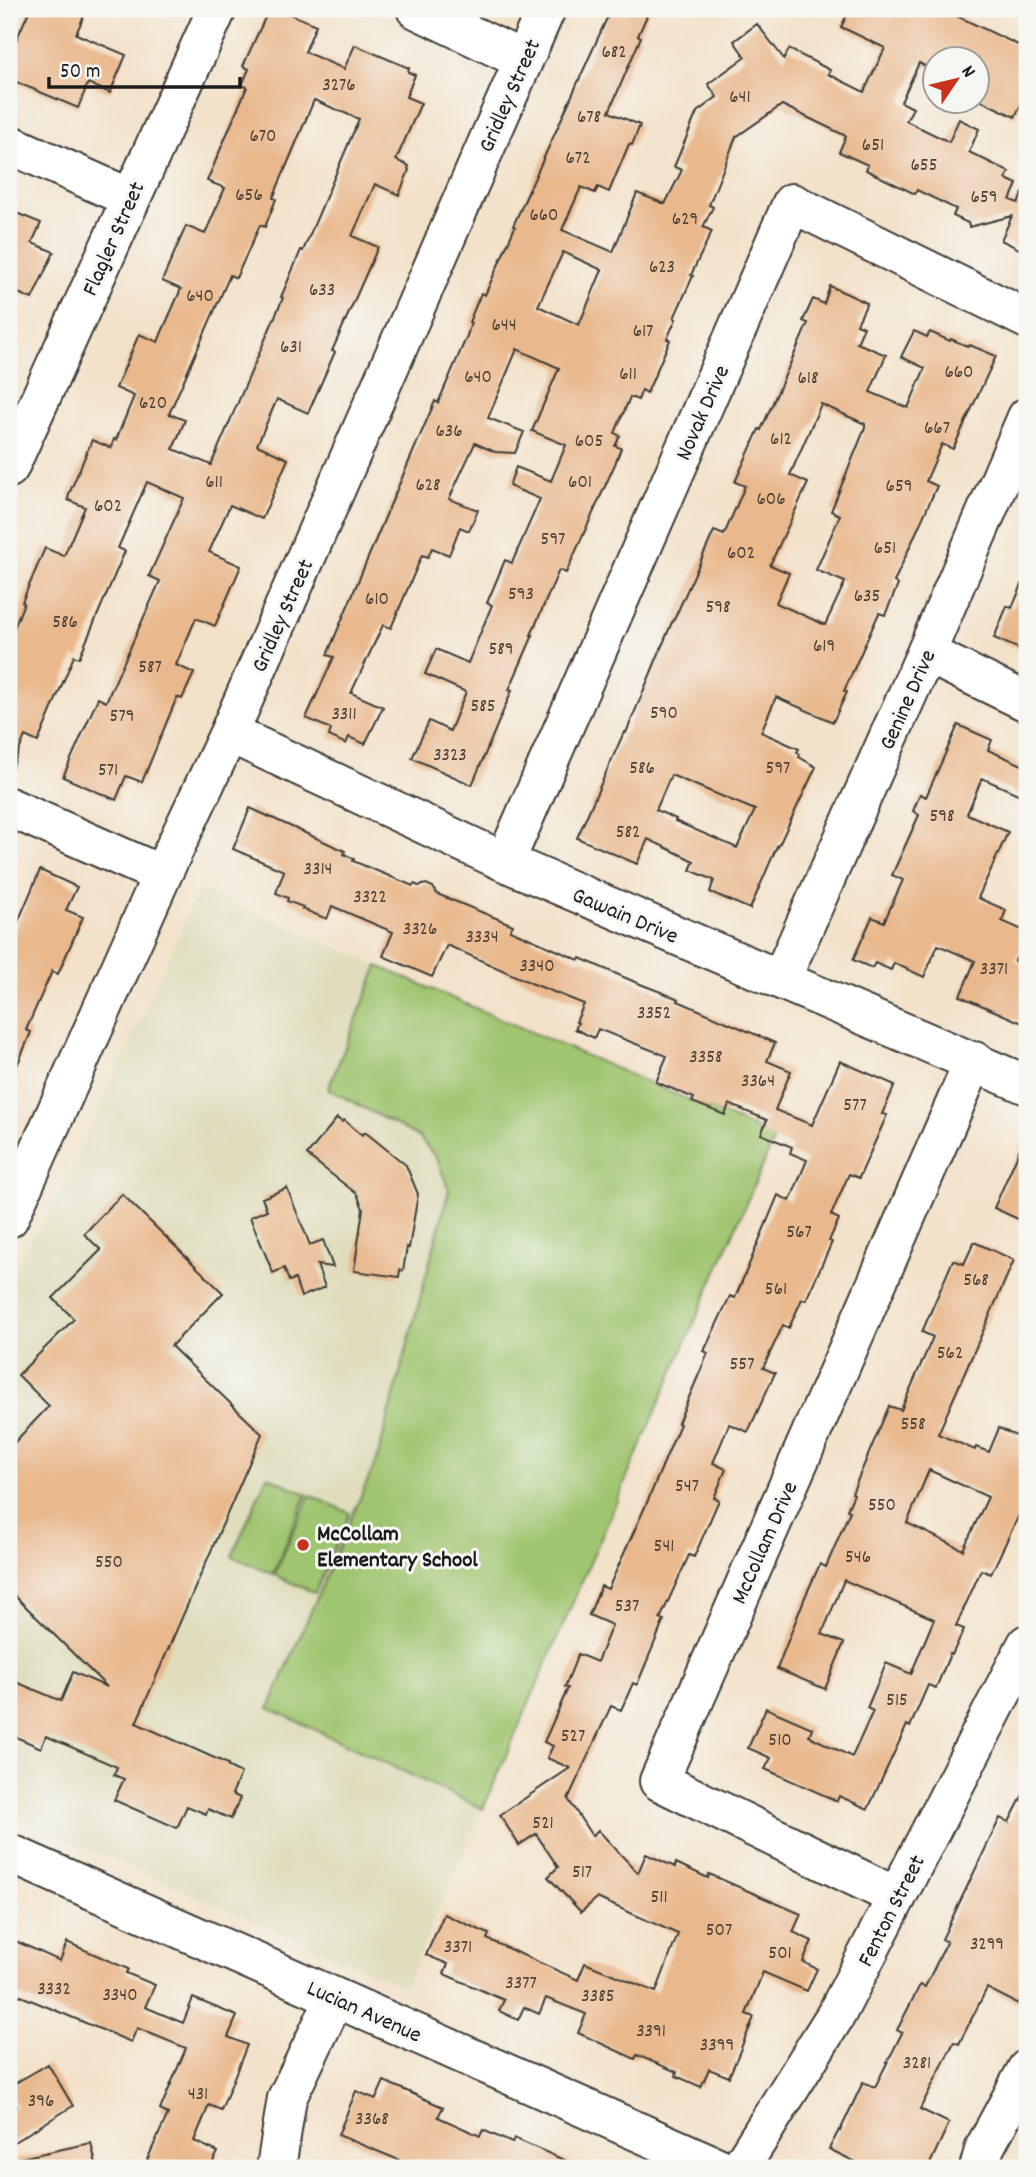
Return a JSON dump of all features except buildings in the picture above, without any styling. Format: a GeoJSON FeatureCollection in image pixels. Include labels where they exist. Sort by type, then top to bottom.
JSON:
{"type":"FeatureCollection","features":[{"type":"Feature","properties":{"kind":"street","name":"Flagler Street"},"geometry":{"type":"LineString","coordinates":[[9,468],[216,9]]}},
{"type":"Feature","properties":{"kind":"street"},"geometry":{"type":"LineString","coordinates":[[416,9],[523,61]]}},
{"type":"Feature","properties":{"kind":"street","name":"Gridley Street"},"geometry":{"type":"LineString","coordinates":[[9,1218],[162,875],[229,733],[546,9]]}},
{"type":"Feature","properties":{"kind":"street"},"geometry":{"type":"LineString","coordinates":[[9,144],[130,198]]}},
{"type":"Feature","properties":{"kind":"street","name":"Novak Drive"},"geometry":{"type":"LineString","coordinates":[[505,862],[792,203],[1027,319]]}},
{"type":"Feature","properties":{"kind":"street","name":"Genine Drive"},"geometry":{"type":"LineString","coordinates":[[780,979],[926,653],[1027,417]]}},
{"type":"Feature","properties":{"kind":"street"},"geometry":{"type":"LineString","coordinates":[[926,653],[1027,702]]}},
{"type":"Feature","properties":{"kind":"street","name":"Gawain Drive"},"geometry":{"type":"LineString","coordinates":[[229,733],[505,862],[1027,1085]]}},
{"type":"Feature","properties":{"kind":"street"},"geometry":{"type":"LineString","coordinates":[[9,807],[162,875]]}},
{"type":"Feature","properties":{"kind":"street","name":"McCollam Drive"},"geometry":{"type":"LineString","coordinates":[[897,1897],[659,1781],[974,1061]]}},
{"type":"Feature","properties":{"kind":"street","name":"Fenton Street"},"geometry":{"type":"LineString","coordinates":[[740,2168],[837,2013],[1027,1644]]}},
{"type":"Feature","properties":{"kind":"street","name":"Lucian Avenue"},"geometry":{"type":"LineString","coordinates":[[9,1853],[720,2168]]}},
{"type":"Feature","properties":{"kind":"street"},"geometry":{"type":"LineString","coordinates":[[276,2168],[288,2098],[335,1998]]}},
{"type":"Feature","properties":{"kind":"street"},"geometry":{"type":"LineString","coordinates":[[979,2168],[985,2147],[1027,2069]]}},
{"type":"Feature","properties":{"kind":"shaded area","name":"McCollam Elementary School"},"geometry":{"type":"Polygon","coordinates":[[[200,889],[775,1137],[405,1987],[9,1814],[9,1281],[28,1244],[53,1209],[200,889]]]}},
{"type":"Feature","properties":{"kind":"green space"},"geometry":{"type":"Polygon","coordinates":[[[378,966],[775,1137],[483,1809],[269,1708],[377,1459],[449,1190],[437,1159],[419,1137],[328,1089],[378,966]]]}},
{"type":"Feature","properties":{"kind":"green space"},"geometry":{"type":"Polygon","coordinates":[[[267,1476],[307,1494],[273,1574],[232,1556],[267,1476]]]}},
{"type":"Feature","properties":{"kind":"green space"},"geometry":{"type":"Polygon","coordinates":[[[310,1495],[350,1513],[315,1593],[274,1575],[310,1495]]]}},
{"type":"Feature","properties":{"kind":"place","name":"McCollam Elementary School"},"geometry":{"type":"Point","coordinates":[303,1545]}}]}
